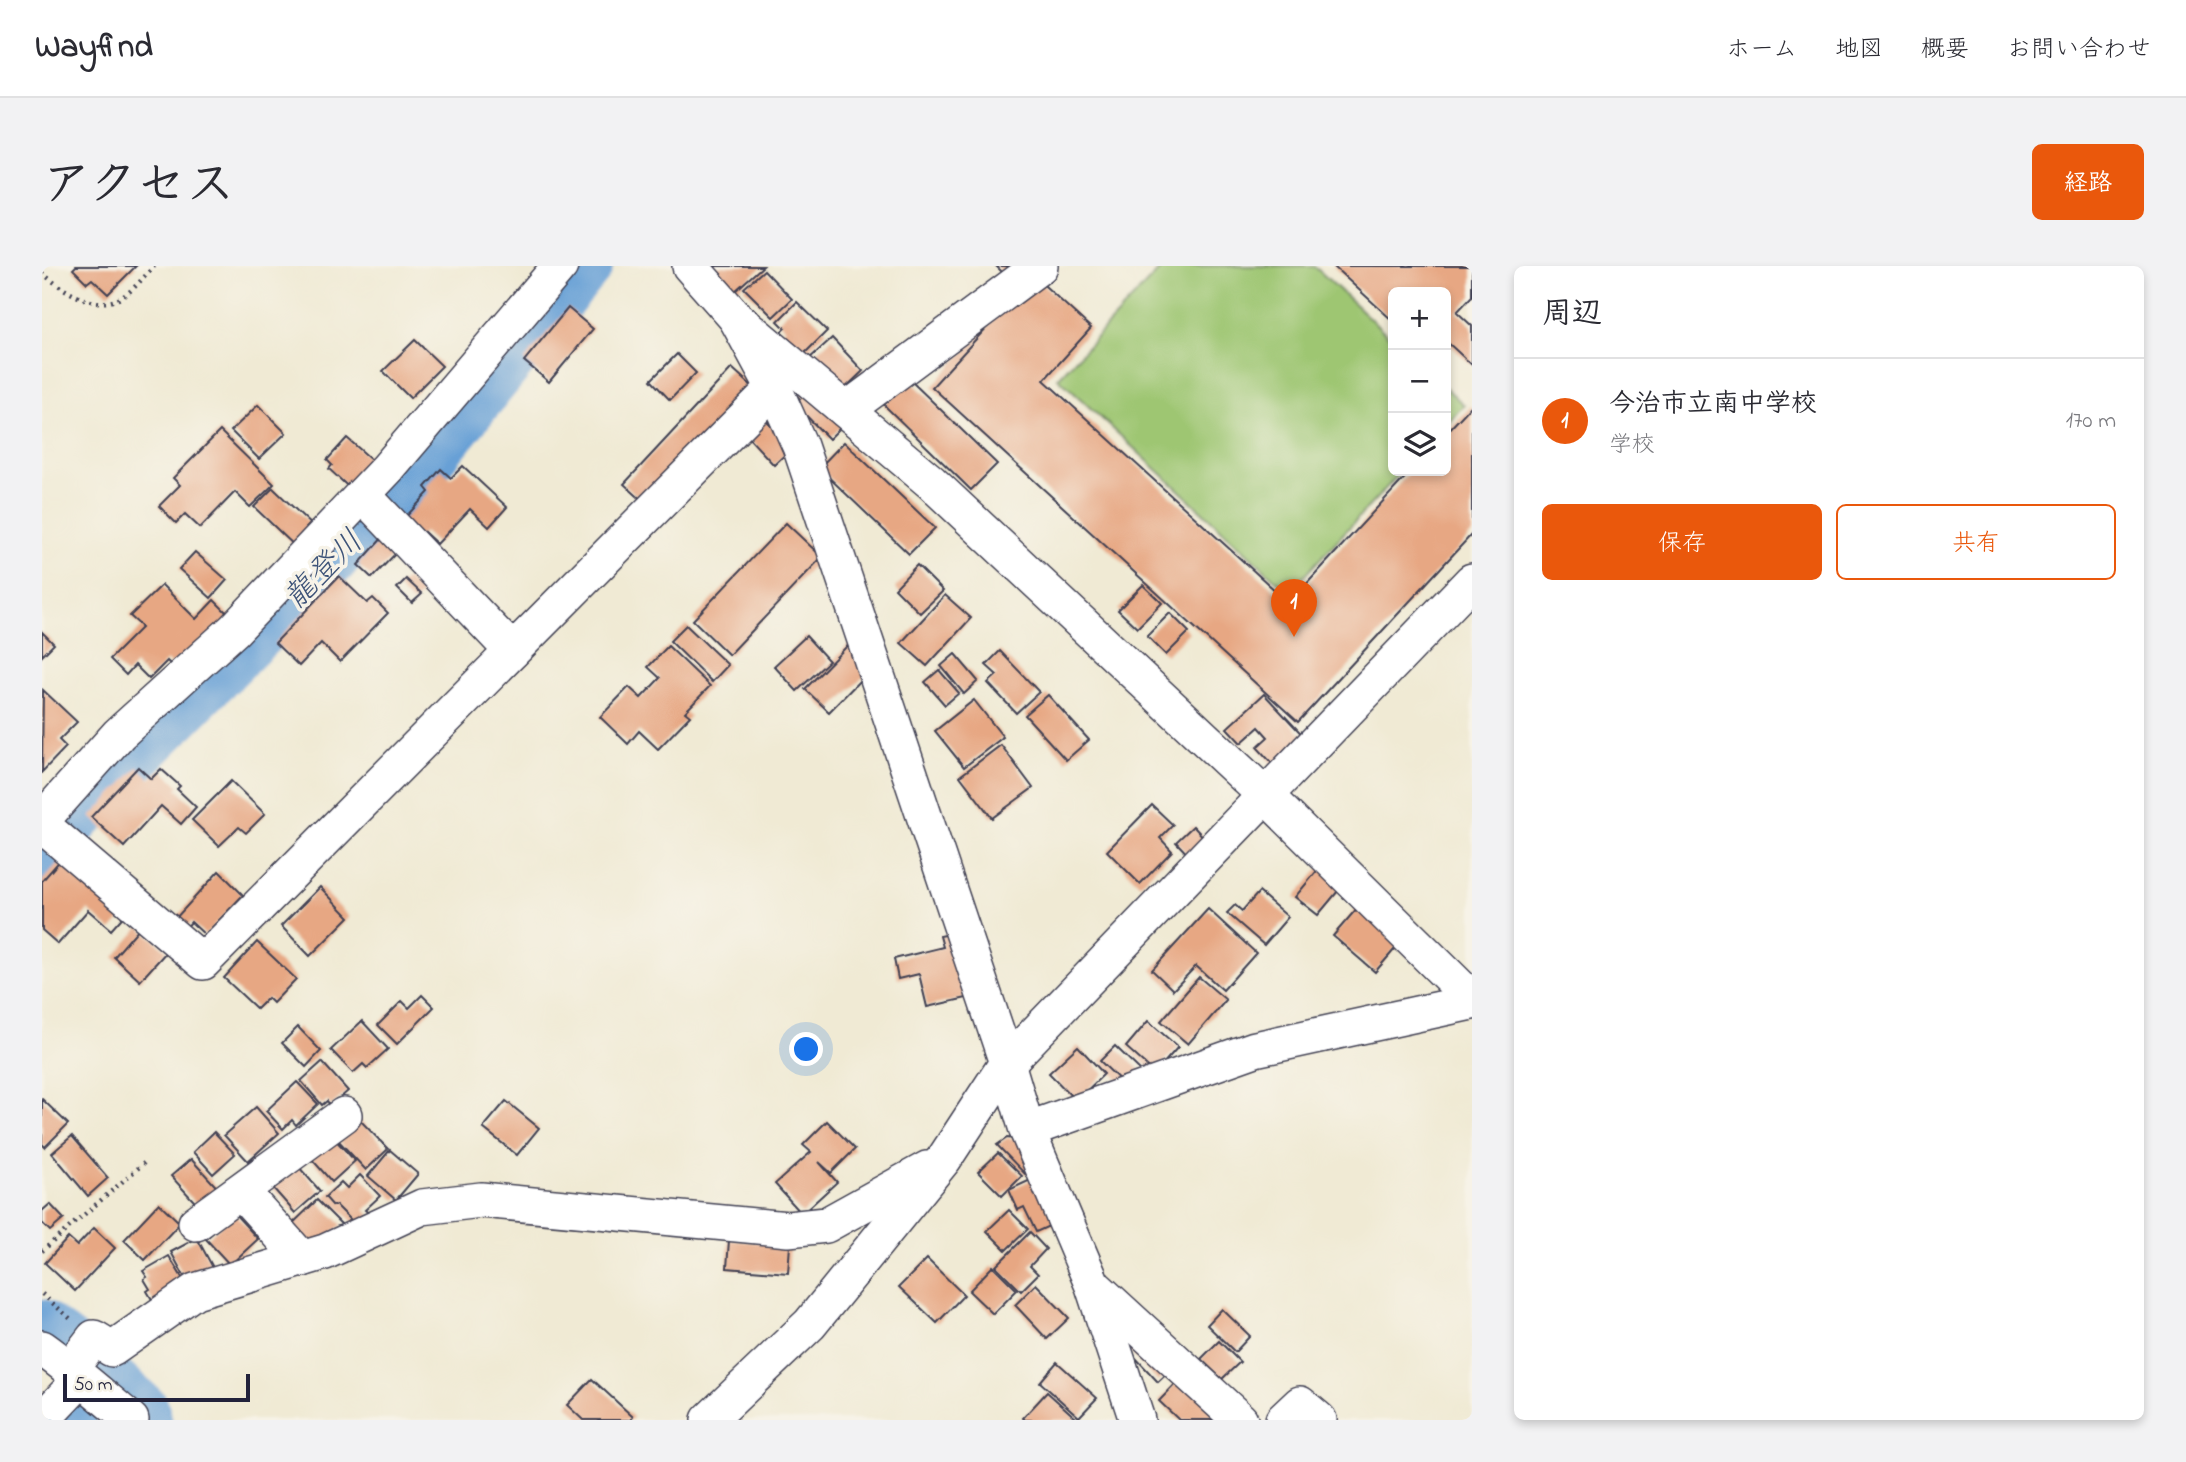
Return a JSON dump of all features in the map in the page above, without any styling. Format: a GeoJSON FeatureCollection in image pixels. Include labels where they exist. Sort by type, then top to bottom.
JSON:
{"type":"FeatureCollection","features":[{"type":"Feature","properties":{"kind":"street"},"geometry":{"type":"LineString","coordinates":[[560,266],[363,495],[234,631],[119,734],[46,833],[203,962],[774,388]]}},
{"type":"Feature","properties":{"kind":"street"},"geometry":{"type":"LineString","coordinates":[[690,266],[736,318],[931,482],[1266,796],[1472,1000]]}},
{"type":"Feature","properties":{"kind":"street"},"geometry":{"type":"LineString","coordinates":[[846,410],[1040,266]]}},
{"type":"Feature","properties":{"kind":"street"},"geometry":{"type":"LineString","coordinates":[[736,318],[774,388],[800,446],[1007,1063],[1027,1130],[1093,1286],[1137,1420]]}},
{"type":"Feature","properties":{"kind":"street"},"geometry":{"type":"LineString","coordinates":[[363,495],[512,651]]}},
{"type":"Feature","properties":{"kind":"street"},"geometry":{"type":"LineString","coordinates":[[709,1420],[810,1324],[944,1159],[1007,1063],[1472,581]]}},
{"type":"Feature","properties":{"kind":"street"},"geometry":{"type":"LineString","coordinates":[[1027,1130],[1255,1049],[1472,1000]]}},
{"type":"Feature","properties":{"kind":"street"},"geometry":{"type":"LineString","coordinates":[[196,1223],[344,1115]]}},
{"type":"Feature","properties":{"kind":"street"},"geometry":{"type":"LineString","coordinates":[[42,1420],[76,1373],[94,1338],[111,1349],[195,1291],[325,1252],[422,1207],[481,1199],[788,1229],[826,1225],[944,1159]]}},
{"type":"Feature","properties":{"kind":"street"},"geometry":{"type":"LineString","coordinates":[[241,1191],[302,1259]]}},
{"type":"Feature","properties":{"kind":"street"},"geometry":{"type":"LineString","coordinates":[[1093,1286],[1240,1420]]}},
{"type":"Feature","properties":{"kind":"street"},"geometry":{"type":"LineString","coordinates":[[42,1348],[131,1420]]}},
{"type":"Feature","properties":{"kind":"street"},"geometry":{"type":"LineString","coordinates":[[1283,1420],[1300,1404],[1319,1420]]}},
{"type":"Feature","properties":{"kind":"path"},"geometry":{"type":"LineString","coordinates":[[42,273],[61,289],[88,301],[106,302],[122,297],[155,266]]}},
{"type":"Feature","properties":{"kind":"path"},"geometry":{"type":"LineString","coordinates":[[42,1251],[144,1163]]}},
{"type":"Feature","properties":{"kind":"path"},"geometry":{"type":"LineString","coordinates":[[42,1294],[94,1338]]}},
{"type":"Feature","properties":{"kind":"green space"},"geometry":{"type":"Polygon","coordinates":[[[1163,266],[1314,266],[1388,335],[1388,476],[1397,476],[1289,592],[1058,378],[1163,266]]]}},
{"type":"Feature","properties":{"kind":"green space"},"geometry":{"type":"Polygon","coordinates":[[[1451,393],[1464,405],[1451,419],[1451,393]]]}},
{"type":"Feature","properties":{"kind":"building"},"geometry":{"type":"Polygon","coordinates":[[[76,266],[136,266],[108,294],[92,279],[87,283],[73,269],[76,266]]]}},
{"type":"Feature","properties":{"kind":"building"},"geometry":{"type":"Polygon","coordinates":[[[713,266],[763,266],[735,291],[713,266]]]}},
{"type":"Feature","properties":{"kind":"building"},"geometry":{"type":"Polygon","coordinates":[[[996,266],[1018,266],[1006,276],[996,266]]]}},
{"type":"Feature","properties":{"kind":"building"},"geometry":{"type":"Polygon","coordinates":[[[1333,266],[1472,266],[1472,296],[1457,312],[1472,326],[1472,365],[1451,346],[1451,287],[1388,287],[1388,316],[1333,266]]]}},
{"type":"Feature","properties":{"kind":"building"},"geometry":{"type":"Polygon","coordinates":[[[764,270],[792,299],[773,317],[744,288],[764,270]]]}},
{"type":"Feature","properties":{"kind":"building"},"geometry":{"type":"Polygon","coordinates":[[[1034,276],[1091,328],[1044,380],[1289,603],[1406,476],[1451,476],[1451,428],[1472,405],[1472,534],[1298,722],[932,387],[1034,276]]]}},
{"type":"Feature","properties":{"kind":"building"},"geometry":{"type":"Polygon","coordinates":[[[797,302],[827,331],[803,355],[780,333],[785,328],[778,321],[797,302]]]}},
{"type":"Feature","properties":{"kind":"building"},"geometry":{"type":"Polygon","coordinates":[[[568,308],[593,329],[549,382],[524,361],[568,308]]]}},
{"type":"Feature","properties":{"kind":"building"},"geometry":{"type":"Polygon","coordinates":[[[832,338],[863,371],[840,393],[809,359],[832,338]]]}},
{"type":"Feature","properties":{"kind":"building"},"geometry":{"type":"Polygon","coordinates":[[[415,340],[442,366],[410,398],[383,371],[415,340]]]}},
{"type":"Feature","properties":{"kind":"building"},"geometry":{"type":"Polygon","coordinates":[[[677,354],[696,373],[670,400],[651,380],[677,354]]]}},
{"type":"Feature","properties":{"kind":"building"},"geometry":{"type":"Polygon","coordinates":[[[732,368],[754,388],[646,504],[624,484],[732,368]]]}},
{"type":"Feature","properties":{"kind":"building"},"geometry":{"type":"Polygon","coordinates":[[[802,379],[845,423],[829,439],[795,404],[800,399],[791,390],[802,379]]]}},
{"type":"Feature","properties":{"kind":"building"},"geometry":{"type":"Polygon","coordinates":[[[909,379],[997,464],[971,490],[884,405],[909,379]]]}},
{"type":"Feature","properties":{"kind":"building"},"geometry":{"type":"Polygon","coordinates":[[[258,405],[286,433],[259,459],[231,431],[258,405]]]}},
{"type":"Feature","properties":{"kind":"building"},"geometry":{"type":"Polygon","coordinates":[[[766,420],[793,447],[774,465],[748,437],[766,420]]]}},
{"type":"Feature","properties":{"kind":"building"},"geometry":{"type":"Polygon","coordinates":[[[220,431],[274,484],[250,507],[235,492],[200,528],[185,514],[176,523],[159,506],[180,485],[173,478],[220,431]]]}},
{"type":"Feature","properties":{"kind":"building"},"geometry":{"type":"Polygon","coordinates":[[[347,438],[380,467],[356,494],[329,469],[332,465],[327,460],[347,438]]]}},
{"type":"Feature","properties":{"kind":"building"},"geometry":{"type":"Polygon","coordinates":[[[844,442],[935,528],[909,554],[819,468],[844,442]]]}},
{"type":"Feature","properties":{"kind":"building"},"geometry":{"type":"Polygon","coordinates":[[[463,466],[507,507],[489,527],[470,509],[437,544],[424,532],[417,539],[400,523],[429,492],[425,487],[441,469],[451,478],[463,466]]]}},
{"type":"Feature","properties":{"kind":"building"},"geometry":{"type":"Polygon","coordinates":[[[273,488],[317,530],[298,549],[254,507],[273,488]]]}},
{"type":"Feature","properties":{"kind":"building"},"geometry":{"type":"Polygon","coordinates":[[[786,523],[822,557],[729,655],[693,620],[786,523]]]}},
{"type":"Feature","properties":{"kind":"building"},"geometry":{"type":"Polygon","coordinates":[[[384,536],[399,550],[372,578],[358,565],[384,536]]]}},
{"type":"Feature","properties":{"kind":"building"},"geometry":{"type":"Polygon","coordinates":[[[195,552],[227,580],[211,598],[179,569],[195,552]]]}},
{"type":"Feature","properties":{"kind":"building"},"geometry":{"type":"Polygon","coordinates":[[[917,565],[943,591],[920,613],[895,588],[917,565]]]}},
{"type":"Feature","properties":{"kind":"building"},"geometry":{"type":"Polygon","coordinates":[[[339,576],[367,603],[373,598],[388,613],[340,662],[321,643],[299,666],[275,643],[339,576]]]}},
{"type":"Feature","properties":{"kind":"building"},"geometry":{"type":"Polygon","coordinates":[[[406,579],[422,594],[412,603],[397,588],[406,579]]]}},
{"type":"Feature","properties":{"kind":"building"},"geometry":{"type":"Polygon","coordinates":[[[162,585],[196,619],[214,600],[232,618],[171,665],[167,661],[149,679],[135,665],[126,675],[110,659],[142,627],[130,616],[162,585]]]}},
{"type":"Feature","properties":{"kind":"building"},"geometry":{"type":"Polygon","coordinates":[[[1143,585],[1162,603],[1137,628],[1118,610],[1143,585]]]}},
{"type":"Feature","properties":{"kind":"building"},"geometry":{"type":"Polygon","coordinates":[[[945,595],[971,618],[927,666],[901,643],[945,595]]]}},
{"type":"Feature","properties":{"kind":"building"},"geometry":{"type":"Polygon","coordinates":[[[1170,613],[1189,632],[1166,655],[1147,636],[1170,613]]]}},
{"type":"Feature","properties":{"kind":"building"},"geometry":{"type":"Polygon","coordinates":[[[686,625],[728,665],[712,682],[670,641],[686,625]]]}},
{"type":"Feature","properties":{"kind":"building"},"geometry":{"type":"Polygon","coordinates":[[[42,632],[54,644],[42,656],[42,632]]]}},
{"type":"Feature","properties":{"kind":"building"},"geometry":{"type":"Polygon","coordinates":[[[806,636],[829,661],[797,691],[774,666],[806,636]]]}},
{"type":"Feature","properties":{"kind":"building"},"geometry":{"type":"Polygon","coordinates":[[[853,640],[870,670],[829,712],[805,689],[853,640]]]}},
{"type":"Feature","properties":{"kind":"building"},"geometry":{"type":"Polygon","coordinates":[[[668,646],[710,686],[685,712],[690,716],[658,749],[639,731],[628,744],[600,717],[629,687],[641,698],[660,678],[648,667],[668,646]]]}},
{"type":"Feature","properties":{"kind":"building"},"geometry":{"type":"Polygon","coordinates":[[[1000,651],[1039,692],[1016,713],[988,683],[997,675],[986,665],[1000,651]]]}},
{"type":"Feature","properties":{"kind":"building"},"geometry":{"type":"Polygon","coordinates":[[[955,654],[978,681],[964,694],[941,666],[955,654]]]}},
{"type":"Feature","properties":{"kind":"building"},"geometry":{"type":"Polygon","coordinates":[[[939,670],[959,693],[945,705],[925,682],[939,670]]]}},
{"type":"Feature","properties":{"kind":"building"},"geometry":{"type":"Polygon","coordinates":[[[43,690],[77,722],[59,740],[66,747],[42,772],[43,690]]]}},
{"type":"Feature","properties":{"kind":"building"},"geometry":{"type":"Polygon","coordinates":[[[1264,694],[1311,744],[1280,772],[1257,747],[1268,737],[1259,727],[1241,743],[1227,728],[1264,694]]]}},
{"type":"Feature","properties":{"kind":"building"},"geometry":{"type":"Polygon","coordinates":[[[1048,695],[1089,740],[1066,760],[1025,715],[1048,695]]]}},
{"type":"Feature","properties":{"kind":"building"},"geometry":{"type":"Polygon","coordinates":[[[974,700],[1003,737],[964,767],[935,731],[974,700]]]}},
{"type":"Feature","properties":{"kind":"building"},"geometry":{"type":"Polygon","coordinates":[[[1001,745],[1033,788],[992,818],[960,776],[1001,745]]]}},
{"type":"Feature","properties":{"kind":"building"},"geometry":{"type":"Polygon","coordinates":[[[138,767],[151,779],[161,769],[180,786],[177,789],[196,807],[181,824],[161,806],[124,847],[91,817],[138,767]]]}},
{"type":"Feature","properties":{"kind":"building"},"geometry":{"type":"Polygon","coordinates":[[[231,781],[265,814],[246,833],[239,827],[219,846],[192,820],[231,781]]]}},
{"type":"Feature","properties":{"kind":"building"},"geometry":{"type":"Polygon","coordinates":[[[1152,805],[1173,825],[1160,838],[1172,851],[1140,884],[1107,851],[1152,805]]]}},
{"type":"Feature","properties":{"kind":"building"},"geometry":{"type":"Polygon","coordinates":[[[1193,826],[1210,844],[1193,860],[1176,842],[1193,826]]]}},
{"type":"Feature","properties":{"kind":"building"},"geometry":{"type":"Polygon","coordinates":[[[64,856],[128,911],[111,930],[88,910],[58,944],[42,930],[42,881],[64,856]]]}},
{"type":"Feature","properties":{"kind":"building"},"geometry":{"type":"Polygon","coordinates":[[[1321,866],[1343,885],[1318,915],[1295,897],[1321,866]]]}},
{"type":"Feature","properties":{"kind":"building"},"geometry":{"type":"Polygon","coordinates":[[[219,871],[243,895],[205,935],[191,922],[184,930],[174,920],[219,871]]]}},
{"type":"Feature","properties":{"kind":"building"},"geometry":{"type":"Polygon","coordinates":[[[320,887],[349,917],[310,956],[281,926],[320,887]]]}},
{"type":"Feature","properties":{"kind":"building"},"geometry":{"type":"Polygon","coordinates":[[[1259,892],[1288,917],[1264,945],[1227,913],[1235,905],[1242,911],[1259,892]]]}},
{"type":"Feature","properties":{"kind":"building"},"geometry":{"type":"Polygon","coordinates":[[[1359,906],[1401,942],[1375,972],[1333,936],[1359,906]]]}},
{"type":"Feature","properties":{"kind":"building"},"geometry":{"type":"Polygon","coordinates":[[[1208,909],[1256,953],[1223,990],[1196,966],[1173,990],[1152,970],[1208,909]]]}},
{"type":"Feature","properties":{"kind":"building"},"geometry":{"type":"Polygon","coordinates":[[[140,927],[167,951],[140,981],[114,957],[140,927]]]}},
{"type":"Feature","properties":{"kind":"building"},"geometry":{"type":"Polygon","coordinates":[[[961,932],[971,997],[927,1007],[919,974],[898,979],[894,959],[943,947],[940,936],[961,932]]]}},
{"type":"Feature","properties":{"kind":"building"},"geometry":{"type":"Polygon","coordinates":[[[257,942],[296,979],[273,1003],[268,998],[257,1009],[224,978],[257,942]]]}},
{"type":"Feature","properties":{"kind":"building"},"geometry":{"type":"Polygon","coordinates":[[[1199,977],[1226,1000],[1188,1044],[1161,1021],[1199,977]]]}},
{"type":"Feature","properties":{"kind":"building"},"geometry":{"type":"Polygon","coordinates":[[[422,995],[434,1007],[397,1044],[378,1025],[402,1001],[409,1008],[422,995]]]}},
{"type":"Feature","properties":{"kind":"building"},"geometry":{"type":"Polygon","coordinates":[[[362,1021],[388,1049],[367,1068],[363,1064],[353,1073],[331,1050],[362,1021]]]}},
{"type":"Feature","properties":{"kind":"building"},"geometry":{"type":"Polygon","coordinates":[[[1148,1021],[1178,1047],[1155,1073],[1126,1047],[1148,1021]]]}},
{"type":"Feature","properties":{"kind":"building"},"geometry":{"type":"Polygon","coordinates":[[[298,1027],[321,1051],[306,1067],[282,1043],[298,1027]]]}},
{"type":"Feature","properties":{"kind":"building"},"geometry":{"type":"Polygon","coordinates":[[[1078,1046],[1104,1074],[1076,1101],[1049,1073],[1078,1046]]]}},
{"type":"Feature","properties":{"kind":"building"},"geometry":{"type":"Polygon","coordinates":[[[1115,1046],[1143,1073],[1128,1088],[1100,1061],[1115,1046]]]}},
{"type":"Feature","properties":{"kind":"building"},"geometry":{"type":"Polygon","coordinates":[[[322,1062],[348,1091],[331,1106],[327,1101],[322,1105],[301,1081],[322,1062]]]}},
{"type":"Feature","properties":{"kind":"building"},"geometry":{"type":"Polygon","coordinates":[[[297,1082],[318,1104],[296,1125],[292,1120],[283,1129],[266,1111],[297,1082]]]}},
{"type":"Feature","properties":{"kind":"building"},"geometry":{"type":"Polygon","coordinates":[[[42,1099],[68,1124],[45,1147],[42,1144],[42,1099]]]}},
{"type":"Feature","properties":{"kind":"building"},"geometry":{"type":"Polygon","coordinates":[[[506,1101],[539,1128],[517,1155],[483,1128],[506,1101]]]}},
{"type":"Feature","properties":{"kind":"building"},"geometry":{"type":"Polygon","coordinates":[[[256,1107],[279,1133],[248,1161],[224,1135],[256,1107]]]}},
{"type":"Feature","properties":{"kind":"building"},"geometry":{"type":"Polygon","coordinates":[[[358,1118],[388,1149],[366,1170],[336,1138],[358,1118]]]}},
{"type":"Feature","properties":{"kind":"building"},"geometry":{"type":"Polygon","coordinates":[[[827,1121],[855,1149],[831,1173],[819,1162],[837,1182],[802,1214],[775,1184],[811,1152],[803,1145],[827,1121]]]}},
{"type":"Feature","properties":{"kind":"building"},"geometry":{"type":"Polygon","coordinates":[[[214,1132],[235,1154],[213,1174],[193,1152],[214,1132]]]}},
{"type":"Feature","properties":{"kind":"building"},"geometry":{"type":"Polygon","coordinates":[[[331,1135],[355,1161],[332,1182],[309,1156],[331,1135]]]}},
{"type":"Feature","properties":{"kind":"building"},"geometry":{"type":"Polygon","coordinates":[[[72,1136],[108,1178],[88,1196],[52,1153],[72,1136]]]}},
{"type":"Feature","properties":{"kind":"building"},"geometry":{"type":"Polygon","coordinates":[[[1007,1138],[1027,1141],[1035,1166],[1025,1174],[997,1145],[1007,1138]]]}},
{"type":"Feature","properties":{"kind":"building"},"geometry":{"type":"Polygon","coordinates":[[[390,1150],[418,1174],[396,1200],[368,1176],[390,1150]]]}},
{"type":"Feature","properties":{"kind":"building"},"geometry":{"type":"Polygon","coordinates":[[[998,1153],[1022,1176],[1002,1196],[978,1172],[998,1153]]]}},
{"type":"Feature","properties":{"kind":"building"},"geometry":{"type":"Polygon","coordinates":[[[191,1159],[222,1193],[203,1211],[171,1176],[191,1159]]]}},
{"type":"Feature","properties":{"kind":"building"},"geometry":{"type":"Polygon","coordinates":[[[298,1166],[320,1191],[295,1213],[273,1188],[298,1166]]]}},
{"type":"Feature","properties":{"kind":"building"},"geometry":{"type":"Polygon","coordinates":[[[360,1175],[380,1196],[365,1210],[371,1215],[358,1227],[325,1197],[341,1182],[347,1188],[360,1175]]]}},
{"type":"Feature","properties":{"kind":"building"},"geometry":{"type":"Polygon","coordinates":[[[1037,1177],[1058,1222],[1036,1232],[1024,1207],[1018,1210],[1009,1190],[1037,1177]]]}},
{"type":"Feature","properties":{"kind":"building"},"geometry":{"type":"Polygon","coordinates":[[[317,1200],[342,1225],[308,1251],[287,1229],[317,1200]]]}},
{"type":"Feature","properties":{"kind":"building"},"geometry":{"type":"Polygon","coordinates":[[[159,1203],[180,1223],[145,1260],[124,1240],[159,1203]]]}},
{"type":"Feature","properties":{"kind":"building"},"geometry":{"type":"Polygon","coordinates":[[[50,1204],[64,1219],[50,1231],[42,1223],[42,1211],[50,1204]]]}},
{"type":"Feature","properties":{"kind":"building"},"geometry":{"type":"Polygon","coordinates":[[[1009,1210],[1028,1229],[1006,1250],[987,1231],[1009,1210]]]}},
{"type":"Feature","properties":{"kind":"building"},"geometry":{"type":"Polygon","coordinates":[[[234,1213],[258,1239],[230,1265],[206,1239],[234,1213]]]}},
{"type":"Feature","properties":{"kind":"building"},"geometry":{"type":"Polygon","coordinates":[[[94,1228],[115,1248],[75,1291],[45,1263],[68,1238],[77,1246],[94,1228]]]}},
{"type":"Feature","properties":{"kind":"building"},"geometry":{"type":"Polygon","coordinates":[[[1030,1232],[1046,1249],[1030,1266],[1038,1274],[1021,1291],[996,1266],[1030,1232]]]}},
{"type":"Feature","properties":{"kind":"building"},"geometry":{"type":"Polygon","coordinates":[[[197,1238],[217,1275],[191,1289],[171,1252],[197,1238]]]}},
{"type":"Feature","properties":{"kind":"building"},"geometry":{"type":"Polygon","coordinates":[[[729,1240],[790,1245],[788,1273],[727,1268],[729,1240]]]}},
{"type":"Feature","properties":{"kind":"building"},"geometry":{"type":"Polygon","coordinates":[[[169,1256],[187,1286],[156,1306],[147,1291],[150,1289],[143,1271],[169,1256]]]}},
{"type":"Feature","properties":{"kind":"building"},"geometry":{"type":"Polygon","coordinates":[[[927,1259],[964,1295],[937,1323],[899,1287],[927,1259]]]}},
{"type":"Feature","properties":{"kind":"building"},"geometry":{"type":"Polygon","coordinates":[[[993,1266],[1017,1290],[993,1314],[969,1291],[993,1266]]]}},
{"type":"Feature","properties":{"kind":"building"},"geometry":{"type":"Polygon","coordinates":[[[1036,1284],[1069,1318],[1047,1339],[1015,1305],[1036,1284]]]}},
{"type":"Feature","properties":{"kind":"building"},"geometry":{"type":"Polygon","coordinates":[[[1222,1309],[1250,1336],[1235,1352],[1207,1325],[1222,1309]]]}},
{"type":"Feature","properties":{"kind":"building"},"geometry":{"type":"Polygon","coordinates":[[[1138,1328],[1174,1367],[1158,1382],[1122,1343],[1138,1328]]]}},
{"type":"Feature","properties":{"kind":"building"},"geometry":{"type":"Polygon","coordinates":[[[1219,1341],[1240,1362],[1222,1379],[1201,1359],[1219,1341]]]}},
{"type":"Feature","properties":{"kind":"building"},"geometry":{"type":"Polygon","coordinates":[[[1057,1362],[1097,1398],[1079,1417],[1040,1382],[1057,1362]]]}},
{"type":"Feature","properties":{"kind":"building"},"geometry":{"type":"Polygon","coordinates":[[[1184,1375],[1222,1410],[1213,1420],[1179,1420],[1159,1401],[1184,1375]]]}},
{"type":"Feature","properties":{"kind":"building"},"geometry":{"type":"Polygon","coordinates":[[[592,1379],[633,1417],[631,1420],[583,1420],[567,1405],[592,1379]]]}},
{"type":"Feature","properties":{"kind":"building"},"geometry":{"type":"Polygon","coordinates":[[[1047,1392],[1078,1420],[1025,1420],[1023,1418],[1047,1392]]]}},
{"type":"Feature","properties":{"kind":"waterway","name":"龍登川"},"geometry":{"type":"LineString","coordinates":[[42,861],[111,785],[413,483],[590,266]]}},
{"type":"Feature","properties":{"kind":"waterway","name":"龍登川"},"geometry":{"type":"LineString","coordinates":[[42,1322],[100,1366],[146,1408],[149,1420]]}},
{"type":"Feature","properties":{"kind":"waterway","name":"龍登川"},"geometry":{"type":"LineString","coordinates":[[70,1420],[100,1366]]}},
{"type":"Feature","properties":{"kind":"place","name":"今治市立南中学校"},"geometry":{"type":"Point","coordinates":[1294,637]}}]}
